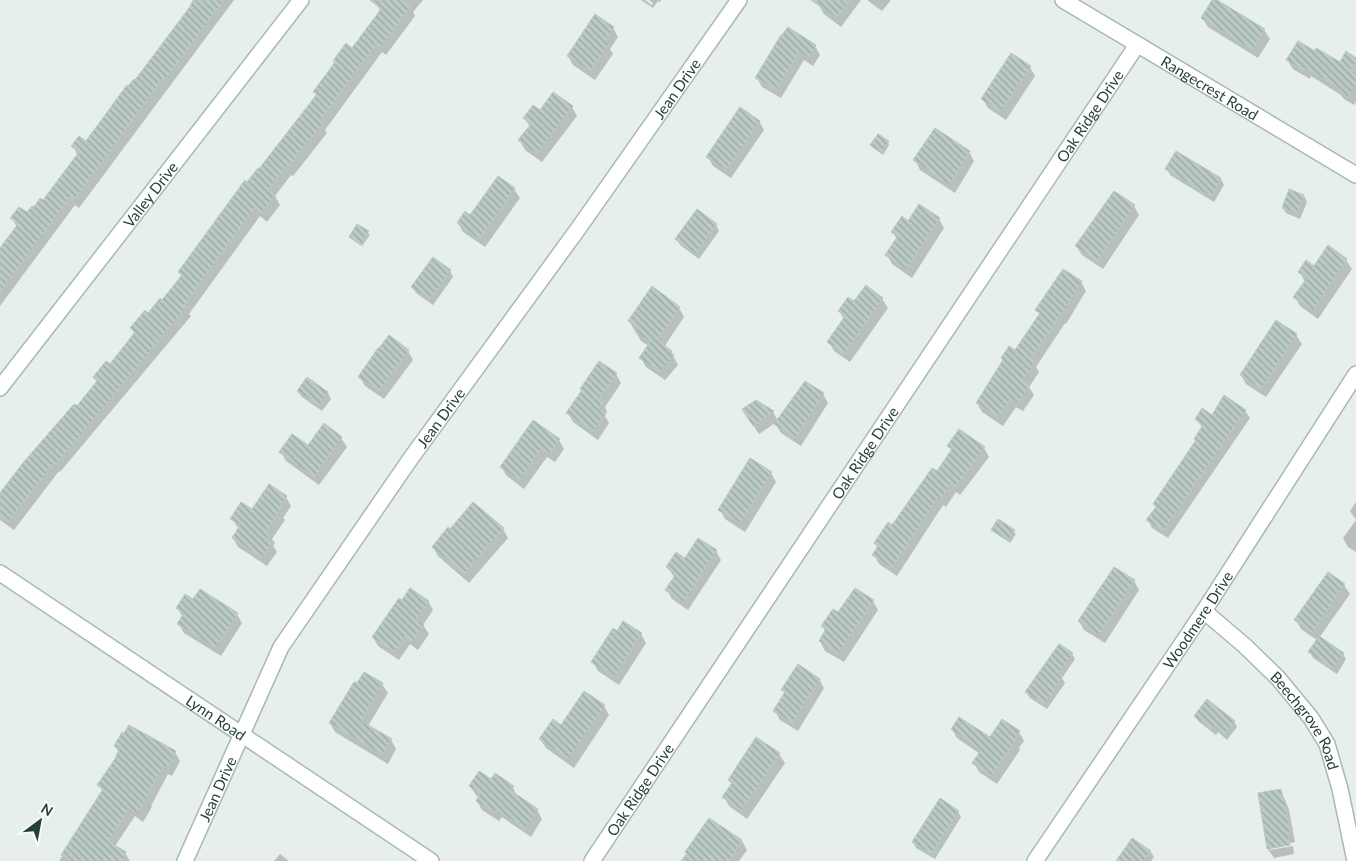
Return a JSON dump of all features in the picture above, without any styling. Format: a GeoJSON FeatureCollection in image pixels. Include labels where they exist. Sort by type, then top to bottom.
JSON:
{"type":"FeatureCollection","features":[{"type":"Feature","properties":{"kind":"street","name":"Valley Drive"},"geometry":{"type":"LineString","coordinates":[[0,388],[301,0]]}},
{"type":"Feature","properties":{"kind":"street","name":"Jean Drive"},"geometry":{"type":"LineString","coordinates":[[185,861],[281,647],[411,458],[578,229],[740,0]]}},
{"type":"Feature","properties":{"kind":"street","name":"Rangecrest Road"},"geometry":{"type":"LineString","coordinates":[[1063,0],[1356,175]]}},
{"type":"Feature","properties":{"kind":"street","name":"Oak Ridge Drive"},"geometry":{"type":"LineString","coordinates":[[592,861],[1137,45]]}},
{"type":"Feature","properties":{"kind":"street","name":"Woodmere Drive"},"geometry":{"type":"LineString","coordinates":[[1035,861],[1204,610],[1356,374]]}},
{"type":"Feature","properties":{"kind":"street","name":"Lynn Road"},"geometry":{"type":"LineString","coordinates":[[0,573],[431,861]]}},
{"type":"Feature","properties":{"kind":"street","name":"Beechgrove Road"},"geometry":{"type":"LineString","coordinates":[[1204,610],[1278,678],[1311,718],[1327,744],[1340,789],[1355,861]]}},
{"type":"Feature","properties":{"kind":"building"},"geometry":{"type":"Polygon","coordinates":[[[195,0],[224,0],[164,81],[162,79],[74,200],[70,197],[0,292],[0,248],[18,224],[10,218],[19,207],[27,212],[32,206],[34,207],[40,198],[43,200],[79,152],[71,146],[79,136],[86,141],[127,85],[135,80],[195,0]]]}},
{"type":"Feature","properties":{"kind":"building"},"geometry":{"type":"Polygon","coordinates":[[[370,0],[403,0],[411,6],[380,47],[376,44],[320,121],[323,123],[287,168],[285,166],[268,190],[275,195],[262,213],[254,208],[184,305],[186,307],[109,401],[54,463],[8,522],[0,516],[0,493],[22,464],[74,404],[77,406],[97,381],[93,377],[106,361],[110,364],[135,332],[130,328],[145,310],[148,313],[160,298],[162,300],[182,275],[178,272],[245,180],[247,182],[259,169],[317,94],[313,92],[346,43],[352,48],[381,9],[370,0]]]}},
{"type":"Feature","properties":{"kind":"building"},"geometry":{"type":"Polygon","coordinates":[[[811,0],[850,0],[836,18],[811,0]]]}},
{"type":"Feature","properties":{"kind":"building"},"geometry":{"type":"Polygon","coordinates":[[[1212,0],[1217,0],[1265,29],[1253,50],[1201,18],[1212,0]]]}},
{"type":"Feature","properties":{"kind":"building"},"geometry":{"type":"Polygon","coordinates":[[[595,14],[614,27],[605,41],[609,44],[590,71],[567,56],[595,14]]]}},
{"type":"Feature","properties":{"kind":"building"},"geometry":{"type":"Polygon","coordinates":[[[788,27],[816,45],[808,58],[799,52],[776,90],[755,78],[781,35],[788,27]]]}},
{"type":"Feature","properties":{"kind":"building"},"geometry":{"type":"Polygon","coordinates":[[[1298,41],[1315,51],[1316,48],[1340,62],[1346,51],[1356,58],[1356,62],[1350,72],[1356,76],[1356,84],[1348,97],[1337,90],[1339,88],[1306,68],[1304,71],[1286,60],[1298,41]]]}},
{"type":"Feature","properties":{"kind":"building"},"geometry":{"type":"Polygon","coordinates":[[[1011,53],[1031,66],[1000,112],[981,99],[1011,53]]]}},
{"type":"Feature","properties":{"kind":"building"},"geometry":{"type":"Polygon","coordinates":[[[553,92],[573,106],[537,154],[518,140],[531,124],[523,118],[533,105],[540,110],[553,92]]]}},
{"type":"Feature","properties":{"kind":"building"},"geometry":{"type":"Polygon","coordinates":[[[740,107],[760,121],[726,170],[706,157],[740,107]]]}},
{"type":"Feature","properties":{"kind":"building"},"geometry":{"type":"Polygon","coordinates":[[[935,128],[970,151],[949,185],[913,160],[935,128]]]}},
{"type":"Feature","properties":{"kind":"building"},"geometry":{"type":"Polygon","coordinates":[[[878,134],[889,141],[881,153],[870,145],[878,134]]]}},
{"type":"Feature","properties":{"kind":"building"},"geometry":{"type":"Polygon","coordinates":[[[1176,151],[1221,178],[1211,197],[1165,169],[1176,151]]]}},
{"type":"Feature","properties":{"kind":"building"},"geometry":{"type":"Polygon","coordinates":[[[498,176],[515,188],[479,239],[457,223],[465,211],[470,215],[498,176]]]}},
{"type":"Feature","properties":{"kind":"building"},"geometry":{"type":"Polygon","coordinates":[[[1289,189],[1304,195],[1297,214],[1282,208],[1289,189]]]}},
{"type":"Feature","properties":{"kind":"building"},"geometry":{"type":"Polygon","coordinates":[[[1114,191],[1135,205],[1097,261],[1075,246],[1114,191]]]}},
{"type":"Feature","properties":{"kind":"building"},"geometry":{"type":"Polygon","coordinates":[[[919,204],[940,218],[906,269],[885,255],[898,236],[891,232],[902,216],[908,221],[919,204]]]}},
{"type":"Feature","properties":{"kind":"building"},"geometry":{"type":"Polygon","coordinates":[[[697,209],[717,224],[695,254],[675,239],[697,209]]]}},
{"type":"Feature","properties":{"kind":"building"},"geometry":{"type":"Polygon","coordinates":[[[357,224],[369,231],[361,245],[349,237],[357,224]]]}},
{"type":"Feature","properties":{"kind":"building"},"geometry":{"type":"Polygon","coordinates":[[[1328,245],[1347,259],[1313,310],[1293,297],[1307,278],[1298,272],[1306,260],[1314,266],[1328,245]]]}},
{"type":"Feature","properties":{"kind":"building"},"geometry":{"type":"Polygon","coordinates":[[[433,257],[451,270],[429,300],[411,287],[433,257]]]}},
{"type":"Feature","properties":{"kind":"building"},"geometry":{"type":"Polygon","coordinates":[[[1063,269],[1082,281],[1030,359],[1035,362],[1022,381],[1030,385],[1018,403],[1010,399],[997,417],[976,403],[1003,360],[1001,358],[1009,346],[1015,350],[1040,313],[1035,310],[1063,269]]]}},
{"type":"Feature","properties":{"kind":"building"},"geometry":{"type":"Polygon","coordinates":[[[866,285],[883,298],[844,354],[827,342],[845,316],[838,311],[848,297],[854,301],[866,285]]]}},
{"type":"Feature","properties":{"kind":"building"},"geometry":{"type":"Polygon","coordinates":[[[652,286],[680,307],[657,340],[672,351],[671,353],[674,355],[660,372],[639,358],[650,342],[635,331],[638,327],[628,321],[652,286]]]}},
{"type":"Feature","properties":{"kind":"building"},"geometry":{"type":"Polygon","coordinates":[[[1276,320],[1297,334],[1261,389],[1240,375],[1276,320]]]}},
{"type":"Feature","properties":{"kind":"building"},"geometry":{"type":"Polygon","coordinates":[[[389,335],[409,350],[379,391],[358,377],[389,335]]]}},
{"type":"Feature","properties":{"kind":"building"},"geometry":{"type":"Polygon","coordinates":[[[599,361],[617,373],[599,399],[603,402],[598,409],[605,414],[593,432],[566,413],[599,361]]]}},
{"type":"Feature","properties":{"kind":"building"},"geometry":{"type":"Polygon","coordinates":[[[307,377],[328,392],[319,406],[297,391],[307,377]]]}},
{"type":"Feature","properties":{"kind":"building"},"geometry":{"type":"Polygon","coordinates":[[[805,381],[824,393],[795,438],[774,424],[805,381]]]}},
{"type":"Feature","properties":{"kind":"building"},"geometry":{"type":"Polygon","coordinates":[[[1224,395],[1246,410],[1163,531],[1146,520],[1156,507],[1153,504],[1196,440],[1194,439],[1203,425],[1195,419],[1202,408],[1212,415],[1224,395]]]}},
{"type":"Feature","properties":{"kind":"building"},"geometry":{"type":"Polygon","coordinates":[[[756,400],[774,411],[753,426],[742,409],[756,400]]]}},
{"type":"Feature","properties":{"kind":"building"},"geometry":{"type":"Polygon","coordinates":[[[533,420],[560,439],[549,454],[541,449],[519,480],[500,467],[533,420]]]}},
{"type":"Feature","properties":{"kind":"building"},"geometry":{"type":"Polygon","coordinates":[[[324,423],[342,437],[314,477],[279,452],[292,434],[308,445],[324,423]]]}},
{"type":"Feature","properties":{"kind":"building"},"geometry":{"type":"Polygon","coordinates":[[[959,429],[985,447],[955,487],[951,484],[941,499],[938,497],[892,568],[872,555],[878,546],[874,543],[888,522],[892,525],[932,468],[937,471],[952,449],[947,446],[959,429]]]}},
{"type":"Feature","properties":{"kind":"building"},"geometry":{"type":"Polygon","coordinates":[[[750,458],[772,472],[740,523],[718,510],[750,458]]]}},
{"type":"Feature","properties":{"kind":"building"},"geometry":{"type":"Polygon","coordinates":[[[269,484],[287,496],[267,530],[271,533],[267,539],[272,542],[262,558],[232,538],[240,525],[230,519],[241,502],[252,509],[269,484]]]}},
{"type":"Feature","properties":{"kind":"building"},"geometry":{"type":"Polygon","coordinates":[[[473,502],[504,528],[464,574],[432,547],[448,527],[450,529],[473,502]]]}},
{"type":"Feature","properties":{"kind":"building"},"geometry":{"type":"Polygon","coordinates":[[[998,519],[1015,530],[1008,541],[991,530],[998,519]]]}},
{"type":"Feature","properties":{"kind":"building"},"geometry":{"type":"Polygon","coordinates":[[[698,538],[717,550],[683,602],[665,590],[676,574],[666,567],[676,552],[685,558],[698,538]]]}},
{"type":"Feature","properties":{"kind":"building"},"geometry":{"type":"Polygon","coordinates":[[[1114,567],[1135,580],[1099,635],[1078,621],[1114,567]]]}},
{"type":"Feature","properties":{"kind":"building"},"geometry":{"type":"Polygon","coordinates":[[[1328,572],[1345,584],[1312,632],[1294,620],[1328,572]]]}},
{"type":"Feature","properties":{"kind":"building"},"geometry":{"type":"Polygon","coordinates":[[[410,588],[429,601],[416,619],[424,624],[412,642],[405,636],[394,652],[372,637],[399,598],[402,600],[410,588]]]}},
{"type":"Feature","properties":{"kind":"building"},"geometry":{"type":"Polygon","coordinates":[[[855,588],[874,600],[838,654],[819,641],[826,629],[821,626],[833,609],[838,612],[855,588]]]}},
{"type":"Feature","properties":{"kind":"building"},"geometry":{"type":"Polygon","coordinates":[[[200,589],[238,613],[215,648],[177,624],[184,613],[176,608],[185,594],[193,599],[200,589]]]}},
{"type":"Feature","properties":{"kind":"building"},"geometry":{"type":"Polygon","coordinates":[[[623,621],[642,633],[614,677],[591,662],[613,628],[617,631],[623,621]]]}},
{"type":"Feature","properties":{"kind":"building"},"geometry":{"type":"Polygon","coordinates":[[[1319,636],[1344,653],[1333,669],[1308,652],[1319,636]]]}},
{"type":"Feature","properties":{"kind":"building"},"geometry":{"type":"Polygon","coordinates":[[[1059,644],[1073,653],[1059,673],[1063,676],[1044,704],[1025,692],[1059,644]]]}},
{"type":"Feature","properties":{"kind":"building"},"geometry":{"type":"Polygon","coordinates":[[[798,664],[820,679],[792,723],[773,711],[785,692],[781,690],[798,664]]]}},
{"type":"Feature","properties":{"kind":"building"},"geometry":{"type":"Polygon","coordinates":[[[364,672],[383,683],[361,721],[392,739],[382,755],[329,723],[354,682],[357,683],[364,672]]]}},
{"type":"Feature","properties":{"kind":"building"},"geometry":{"type":"Polygon","coordinates":[[[584,691],[605,705],[568,759],[539,739],[553,719],[561,725],[584,691]]]}},
{"type":"Feature","properties":{"kind":"building"},"geometry":{"type":"Polygon","coordinates":[[[1207,699],[1235,721],[1224,735],[1214,727],[1212,730],[1194,716],[1207,699]]]}},
{"type":"Feature","properties":{"kind":"building"},"geometry":{"type":"Polygon","coordinates":[[[959,717],[990,737],[1002,719],[1020,731],[1014,739],[1016,740],[991,776],[972,763],[981,750],[951,729],[959,717]]]}},
{"type":"Feature","properties":{"kind":"building"},"geometry":{"type":"Polygon","coordinates":[[[129,725],[176,751],[167,768],[163,766],[146,797],[148,797],[137,813],[129,808],[108,841],[126,852],[121,861],[71,861],[61,855],[103,789],[97,785],[115,759],[119,749],[114,746],[122,732],[124,733],[129,725]]]}},
{"type":"Feature","properties":{"kind":"building"},"geometry":{"type":"Polygon","coordinates":[[[756,737],[780,753],[741,811],[722,797],[732,783],[728,780],[756,737]]]}},
{"type":"Feature","properties":{"kind":"building"},"geometry":{"type":"Polygon","coordinates":[[[479,771],[491,779],[495,773],[514,786],[510,790],[538,809],[525,829],[496,809],[494,813],[476,801],[480,794],[469,786],[479,771]]]}},
{"type":"Feature","properties":{"kind":"building"},"geometry":{"type":"Polygon","coordinates":[[[1281,789],[1283,800],[1285,800],[1290,845],[1267,849],[1258,793],[1281,789]]]}},
{"type":"Feature","properties":{"kind":"building"},"geometry":{"type":"Polygon","coordinates":[[[940,798],[959,811],[931,854],[912,842],[940,798]]]}},
{"type":"Feature","properties":{"kind":"building"},"geometry":{"type":"Polygon","coordinates":[[[709,818],[742,840],[729,861],[681,861],[687,853],[685,852],[709,818]]]}},
{"type":"Feature","properties":{"kind":"building"},"geometry":{"type":"Polygon","coordinates":[[[1132,838],[1151,851],[1144,861],[1116,861],[1132,838]]]}}]}
